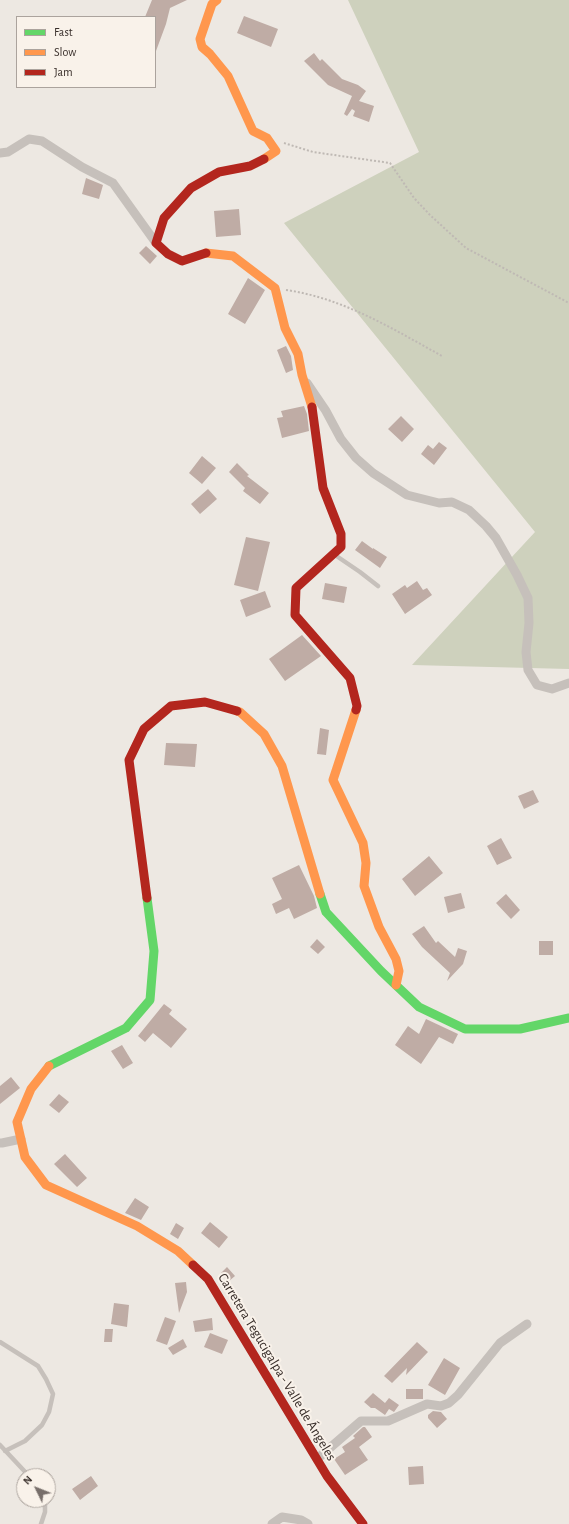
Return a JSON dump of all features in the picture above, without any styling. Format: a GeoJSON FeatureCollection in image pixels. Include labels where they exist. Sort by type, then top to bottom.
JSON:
{"type":"FeatureCollection","features":[{"type":"Feature","properties":{"kind":"main road"},"geometry":{"type":"LineString","coordinates":[[217,0],[212,4],[200,39],[202,47],[210,54],[228,76],[253,131],[267,138],[276,151],[250,166],[219,172],[191,188],[164,218],[156,243],[168,254],[182,261],[207,253],[233,256],[275,288],[285,328],[298,354],[302,375],[314,412],[322,488],[341,534],[341,547],[296,588],[296,615],[350,678],[356,706],[333,780],[363,843],[366,863],[364,886],[379,927],[396,959],[398,971],[396,985]]}},
{"type":"Feature","properties":{"kind":"main road","name":"Carretera Tegucigalpa - Valle de Ángeles"},"geometry":{"type":"LineString","coordinates":[[363,1524],[316,1459],[243,1335],[208,1279],[178,1252],[137,1226],[46,1185],[25,1156],[17,1122],[31,1089],[48,1067],[126,1028],[150,1000],[154,951],[129,760],[144,729],[171,706],[206,702],[240,712],[264,734],[282,766],[326,912],[381,971],[419,1007],[466,1029],[520,1029],[569,1018]]}},
{"type":"Feature","properties":{"kind":"street"},"geometry":{"type":"LineString","coordinates":[[0,153],[8,152],[28,139],[42,142],[82,167],[113,183],[156,243]]}},
{"type":"Feature","properties":{"kind":"street"},"geometry":{"type":"LineString","coordinates":[[302,375],[326,410],[341,439],[356,458],[373,473],[407,495],[439,503],[452,502],[469,510],[486,526],[496,538],[528,598],[529,623],[526,652],[528,670],[537,685],[552,689],[569,683]]}},
{"type":"Feature","properties":{"kind":"street"},"geometry":{"type":"LineString","coordinates":[[0,1142],[2,1143],[21,1139]]}},
{"type":"Feature","properties":{"kind":"street"},"geometry":{"type":"LineString","coordinates":[[316,1459],[361,1421],[388,1421],[427,1404],[441,1406],[450,1403],[458,1396],[500,1343],[527,1324]]}},
{"type":"Feature","properties":{"kind":"street"},"geometry":{"type":"LineString","coordinates":[[272,1524],[282,1517],[301,1520],[308,1524]]}},
{"type":"Feature","properties":{"kind":"lane"},"geometry":{"type":"LineString","coordinates":[[334,554],[378,586]]}},
{"type":"Feature","properties":{"kind":"lane"},"geometry":{"type":"LineString","coordinates":[[0,1342],[38,1366],[53,1394],[49,1412],[42,1425],[25,1441],[5,1451]]}},
{"type":"Feature","properties":{"kind":"lane"},"geometry":{"type":"LineString","coordinates":[[0,1445],[21,1468]]}},
{"type":"Feature","properties":{"kind":"lane"},"geometry":{"type":"LineString","coordinates":[[41,1524],[46,1512],[46,1508]]}},
{"type":"Feature","properties":{"kind":"path"},"geometry":{"type":"LineString","coordinates":[[267,138],[313,152],[390,163],[414,198],[466,248],[569,303]]}},
{"type":"Feature","properties":{"kind":"path"},"geometry":{"type":"LineString","coordinates":[[275,288],[299,291],[369,315],[442,356]]}},
{"type":"Feature","properties":{"kind":"green space"},"geometry":{"type":"Polygon","coordinates":[[[348,0],[569,0],[569,669],[412,665],[535,532],[284,223],[419,152],[348,0]]]}},
{"type":"Feature","properties":{"kind":"building"},"geometry":{"type":"Polygon","coordinates":[[[152,0],[187,0],[170,8],[156,51],[156,16],[145,16],[152,0]]]}},
{"type":"Feature","properties":{"kind":"building"},"geometry":{"type":"Polygon","coordinates":[[[244,16],[278,29],[271,47],[237,33],[244,16]]]}},
{"type":"Feature","properties":{"kind":"building"},"geometry":{"type":"Polygon","coordinates":[[[314,53],[320,61],[322,59],[342,79],[358,85],[366,91],[359,101],[374,106],[369,122],[353,116],[355,111],[352,109],[347,116],[344,114],[352,96],[328,85],[304,61],[314,53]]]}},
{"type":"Feature","properties":{"kind":"building"},"geometry":{"type":"Polygon","coordinates":[[[86,178],[103,185],[99,199],[82,194],[86,178]]]}},
{"type":"Feature","properties":{"kind":"building"},"geometry":{"type":"Polygon","coordinates":[[[239,209],[241,235],[216,237],[214,211],[239,209]]]}},
{"type":"Feature","properties":{"kind":"building"},"geometry":{"type":"Polygon","coordinates":[[[146,246],[157,256],[150,264],[139,253],[146,246]]]}},
{"type":"Feature","properties":{"kind":"building"},"geometry":{"type":"Polygon","coordinates":[[[248,278],[265,290],[245,324],[228,314],[248,278]]]}},
{"type":"Feature","properties":{"kind":"building"},"geometry":{"type":"Polygon","coordinates":[[[286,346],[291,356],[293,370],[286,373],[277,350],[286,346]]]}},
{"type":"Feature","properties":{"kind":"building"},"geometry":{"type":"Polygon","coordinates":[[[304,406],[307,414],[309,431],[282,438],[277,418],[283,417],[281,411],[304,406]]]}},
{"type":"Feature","properties":{"kind":"building"},"geometry":{"type":"Polygon","coordinates":[[[401,416],[414,429],[402,442],[388,429],[401,416]]]}},
{"type":"Feature","properties":{"kind":"building"},"geometry":{"type":"Polygon","coordinates":[[[439,442],[447,448],[434,465],[421,454],[428,445],[433,449],[439,442]]]}},
{"type":"Feature","properties":{"kind":"building"},"geometry":{"type":"Polygon","coordinates":[[[202,456],[216,468],[202,484],[189,473],[202,456]]]}},
{"type":"Feature","properties":{"kind":"building"},"geometry":{"type":"Polygon","coordinates":[[[237,463],[249,475],[247,476],[269,493],[260,504],[243,491],[245,488],[229,472],[237,463]]]}},
{"type":"Feature","properties":{"kind":"building"},"geometry":{"type":"Polygon","coordinates":[[[208,489],[217,499],[200,514],[191,504],[208,489]]]}},
{"type":"Feature","properties":{"kind":"building"},"geometry":{"type":"Polygon","coordinates":[[[246,537],[270,542],[258,591],[234,585],[246,537]]]}},
{"type":"Feature","properties":{"kind":"building"},"geometry":{"type":"Polygon","coordinates":[[[362,541],[387,557],[380,568],[355,550],[362,541]]]}},
{"type":"Feature","properties":{"kind":"building"},"geometry":{"type":"Polygon","coordinates":[[[417,581],[423,590],[427,588],[432,595],[405,614],[392,594],[405,585],[407,588],[417,581]]]}},
{"type":"Feature","properties":{"kind":"building"},"geometry":{"type":"Polygon","coordinates":[[[325,583],[347,587],[344,603],[322,599],[325,583]]]}},
{"type":"Feature","properties":{"kind":"building"},"geometry":{"type":"Polygon","coordinates":[[[265,591],[271,607],[246,617],[240,600],[265,591]]]}},
{"type":"Feature","properties":{"kind":"building"},"geometry":{"type":"Polygon","coordinates":[[[302,635],[321,656],[285,681],[269,659],[302,635]]]}},
{"type":"Feature","properties":{"kind":"building"},"geometry":{"type":"Polygon","coordinates":[[[320,728],[329,730],[326,755],[317,754],[320,728]]]}},
{"type":"Feature","properties":{"kind":"building"},"geometry":{"type":"Polygon","coordinates":[[[166,743],[197,744],[195,767],[164,765],[166,743]]]}},
{"type":"Feature","properties":{"kind":"building"},"geometry":{"type":"Polygon","coordinates":[[[533,790],[539,802],[524,809],[518,796],[533,790]]]}},
{"type":"Feature","properties":{"kind":"building"},"geometry":{"type":"Polygon","coordinates":[[[501,838],[512,858],[497,865],[487,846],[501,838]]]}},
{"type":"Feature","properties":{"kind":"building"},"geometry":{"type":"Polygon","coordinates":[[[429,856],[443,873],[415,896],[402,879],[429,856]]]}},
{"type":"Feature","properties":{"kind":"building"},"geometry":{"type":"Polygon","coordinates":[[[299,865],[314,896],[317,908],[294,919],[289,908],[276,914],[272,904],[282,899],[272,878],[299,865]]]}},
{"type":"Feature","properties":{"kind":"building"},"geometry":{"type":"Polygon","coordinates":[[[461,893],[465,908],[448,913],[444,897],[461,893]]]}},
{"type":"Feature","properties":{"kind":"building"},"geometry":{"type":"Polygon","coordinates":[[[506,894],[520,910],[511,919],[496,903],[506,894]]]}},
{"type":"Feature","properties":{"kind":"building"},"geometry":{"type":"Polygon","coordinates":[[[424,926],[436,943],[438,941],[455,957],[458,948],[467,951],[463,964],[447,981],[450,973],[422,947],[412,934],[424,926]]]}},
{"type":"Feature","properties":{"kind":"building"},"geometry":{"type":"Polygon","coordinates":[[[317,939],[325,947],[318,954],[310,947],[317,939]]]}},
{"type":"Feature","properties":{"kind":"building"},"geometry":{"type":"Polygon","coordinates":[[[539,941],[553,941],[553,955],[539,955],[539,941]]]}},
{"type":"Feature","properties":{"kind":"building"},"geometry":{"type":"Polygon","coordinates":[[[164,1004],[172,1010],[169,1014],[187,1029],[171,1048],[153,1033],[145,1042],[138,1036],[164,1004]]]}},
{"type":"Feature","properties":{"kind":"building"},"geometry":{"type":"Polygon","coordinates":[[[426,1019],[458,1034],[453,1044],[439,1037],[421,1064],[395,1045],[408,1026],[419,1034],[426,1019]]]}},
{"type":"Feature","properties":{"kind":"building"},"geometry":{"type":"Polygon","coordinates":[[[122,1045],[133,1063],[123,1069],[111,1051],[122,1045]]]}},
{"type":"Feature","properties":{"kind":"building"},"geometry":{"type":"Polygon","coordinates":[[[11,1077],[20,1088],[0,1104],[0,1086],[11,1077]]]}},
{"type":"Feature","properties":{"kind":"building"},"geometry":{"type":"Polygon","coordinates":[[[59,1094],[69,1102],[59,1113],[49,1105],[59,1094]]]}},
{"type":"Feature","properties":{"kind":"building"},"geometry":{"type":"Polygon","coordinates":[[[65,1154],[87,1178],[77,1187],[54,1164],[65,1154]]]}},
{"type":"Feature","properties":{"kind":"building"},"geometry":{"type":"Polygon","coordinates":[[[135,1198],[149,1207],[141,1220],[125,1213],[135,1198]]]}},
{"type":"Feature","properties":{"kind":"building"},"geometry":{"type":"Polygon","coordinates":[[[210,1222],[228,1237],[219,1248],[201,1233],[210,1222]]]}},
{"type":"Feature","properties":{"kind":"building"},"geometry":{"type":"Polygon","coordinates":[[[176,1223],[184,1228],[178,1239],[170,1234],[176,1223]]]}},
{"type":"Feature","properties":{"kind":"building"},"geometry":{"type":"Polygon","coordinates":[[[227,1267],[235,1276],[229,1281],[221,1273],[227,1267]]]}},
{"type":"Feature","properties":{"kind":"building"},"geometry":{"type":"Polygon","coordinates":[[[186,1282],[187,1292],[179,1313],[175,1283],[186,1282]]]}},
{"type":"Feature","properties":{"kind":"building"},"geometry":{"type":"Polygon","coordinates":[[[114,1303],[129,1305],[127,1327],[111,1324],[114,1303]]]}},
{"type":"Feature","properties":{"kind":"building"},"geometry":{"type":"Polygon","coordinates":[[[165,1317],[176,1321],[167,1345],[156,1341],[165,1317]]]}},
{"type":"Feature","properties":{"kind":"building"},"geometry":{"type":"Polygon","coordinates":[[[212,1318],[213,1330],[195,1332],[193,1321],[212,1318]]]}},
{"type":"Feature","properties":{"kind":"building"},"geometry":{"type":"Polygon","coordinates":[[[105,1329],[113,1329],[112,1342],[104,1342],[105,1329]]]}},
{"type":"Feature","properties":{"kind":"building"},"geometry":{"type":"Polygon","coordinates":[[[210,1333],[228,1340],[222,1354],[204,1347],[210,1333]]]}},
{"type":"Feature","properties":{"kind":"building"},"geometry":{"type":"Polygon","coordinates":[[[183,1339],[187,1347],[173,1355],[168,1348],[183,1339]]]}},
{"type":"Feature","properties":{"kind":"building"},"geometry":{"type":"Polygon","coordinates":[[[417,1342],[428,1352],[406,1375],[407,1368],[392,1383],[384,1376],[417,1342]]]}},
{"type":"Feature","properties":{"kind":"building"},"geometry":{"type":"Polygon","coordinates":[[[444,1358],[460,1368],[445,1395],[428,1385],[444,1358]]]}},
{"type":"Feature","properties":{"kind":"building"},"geometry":{"type":"Polygon","coordinates":[[[406,1389],[423,1389],[423,1399],[406,1399],[406,1389]]]}},
{"type":"Feature","properties":{"kind":"building"},"geometry":{"type":"Polygon","coordinates":[[[373,1393],[385,1403],[389,1398],[399,1405],[394,1412],[389,1409],[385,1415],[375,1408],[371,1408],[364,1402],[373,1393]]]}},
{"type":"Feature","properties":{"kind":"building"},"geometry":{"type":"Polygon","coordinates":[[[433,1411],[441,1412],[447,1419],[437,1428],[428,1418],[428,1415],[433,1411]]]}},
{"type":"Feature","properties":{"kind":"building"},"geometry":{"type":"Polygon","coordinates":[[[365,1427],[372,1437],[359,1447],[368,1460],[345,1475],[334,1459],[345,1452],[342,1447],[355,1438],[353,1436],[365,1427]]]}},
{"type":"Feature","properties":{"kind":"building"},"geometry":{"type":"Polygon","coordinates":[[[423,1466],[424,1484],[409,1485],[408,1467],[423,1466]]]}},
{"type":"Feature","properties":{"kind":"building"},"geometry":{"type":"Polygon","coordinates":[[[91,1476],[98,1486],[80,1500],[72,1489],[91,1476]]]}},
{"type":"Feature","properties":{"kind":"traffic: fast"},"geometry":{"type":"LineString","coordinates":[[320,894],[326,912],[381,971],[419,1007],[465,1029],[520,1029],[569,1018]]}},
{"type":"Feature","properties":{"kind":"traffic: fast"},"geometry":{"type":"LineString","coordinates":[[49,1066],[126,1028],[150,1000],[154,951],[147,898]]}},
{"type":"Feature","properties":{"kind":"traffic: slow"},"geometry":{"type":"LineString","coordinates":[[217,0],[212,4],[200,39],[202,47],[210,54],[228,76],[253,131],[267,138],[276,151],[264,159]]}},
{"type":"Feature","properties":{"kind":"traffic: slow"},"geometry":{"type":"LineString","coordinates":[[206,253],[233,256],[275,288],[285,328],[298,354],[302,375],[312,407]]}},
{"type":"Feature","properties":{"kind":"traffic: slow"},"geometry":{"type":"LineString","coordinates":[[356,710],[333,780],[363,843],[366,863],[364,886],[379,927],[396,959],[399,971],[396,985]]}},
{"type":"Feature","properties":{"kind":"traffic: slow"},"geometry":{"type":"LineString","coordinates":[[237,711],[264,734],[282,766],[320,894]]}},
{"type":"Feature","properties":{"kind":"traffic: slow"},"geometry":{"type":"LineString","coordinates":[[49,1066],[31,1089],[17,1122],[25,1157],[46,1185],[137,1226],[178,1251],[193,1265]]}},
{"type":"Feature","properties":{"kind":"traffic: jam"},"geometry":{"type":"LineString","coordinates":[[206,253],[182,261],[168,254],[156,243],[164,218],[191,188],[219,172],[250,166],[264,159]]}},
{"type":"Feature","properties":{"kind":"traffic: jam"},"geometry":{"type":"LineString","coordinates":[[312,407],[323,488],[341,534],[341,547],[296,588],[295,615],[350,678],[357,706],[356,710]]}},
{"type":"Feature","properties":{"kind":"traffic: jam"},"geometry":{"type":"LineString","coordinates":[[147,898],[129,760],[144,729],[171,706],[205,702],[237,711]]}},
{"type":"Feature","properties":{"kind":"traffic: jam"},"geometry":{"type":"LineString","coordinates":[[193,1265],[208,1279],[327,1476],[363,1524]]}}]}
